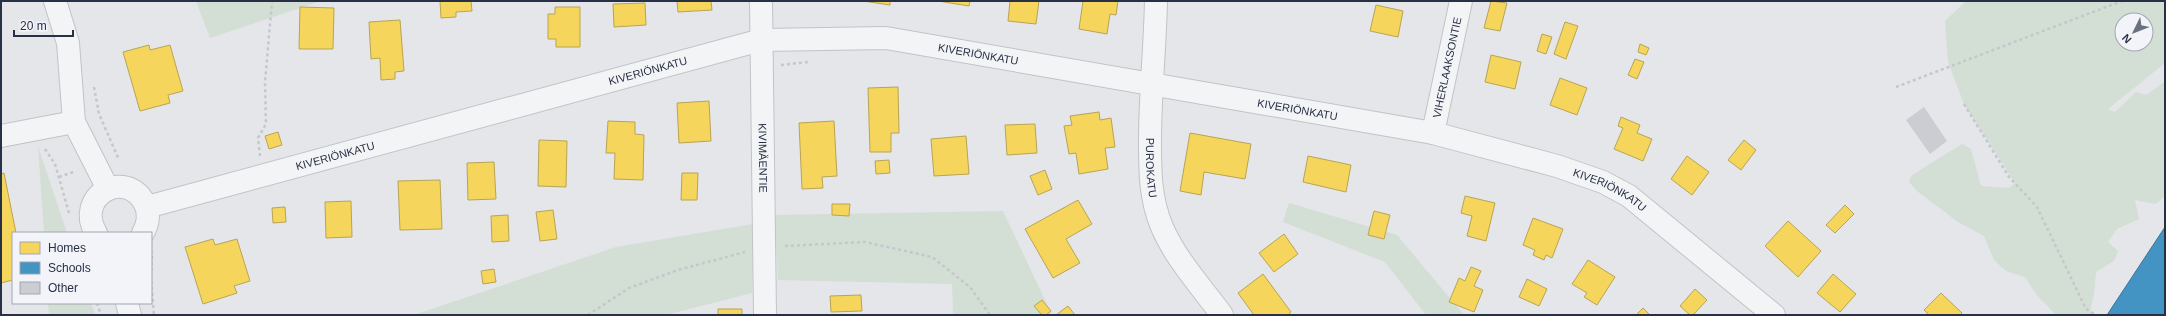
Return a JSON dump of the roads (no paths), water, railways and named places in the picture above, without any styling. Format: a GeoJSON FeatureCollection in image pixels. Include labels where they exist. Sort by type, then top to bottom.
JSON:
{"type":"FeatureCollection","features":[{"type":"Feature","properties":{"kind":"street"},"geometry":{"type":"LineString","coordinates":[[55,1],[68,43],[74,122],[108,189]]}},
{"type":"Feature","properties":{"kind":"street","name":"KIVIMÄENTIE"},"geometry":{"type":"LineString","coordinates":[[761,1],[760,67],[766,315]]}},
{"type":"Feature","properties":{"kind":"street","name":"PUROKATU"},"geometry":{"type":"LineString","coordinates":[[1156,1],[1150,101],[1150,190],[1162,228],[1187,269],[1222,315]]}},
{"type":"Feature","properties":{"kind":"street","name":"VIHERLAAKSONTIE"},"geometry":{"type":"LineString","coordinates":[[1433,133],[1460,1]]}},
{"type":"Feature","properties":{"kind":"street","name":"KIVERIÖNKATU"},"geometry":{"type":"LineString","coordinates":[[147,207],[761,40],[886,38],[1433,133],[1556,166],[1603,182],[1629,196],[1652,213],[1774,315]]}},
{"type":"Feature","properties":{"kind":"street"},"geometry":{"type":"LineString","coordinates":[[1,136],[39,139],[74,122]]}},
{"type":"Feature","properties":{"kind":"street"},"geometry":{"type":"LineString","coordinates":[[96,232],[90,218],[91,209],[100,193],[108,189],[122,187],[136,192],[147,207],[148,232]]}},
{"type":"Feature","properties":{"kind":"street"},"geometry":{"type":"LineString","coordinates":[[128,304],[130,315]]}}]}
